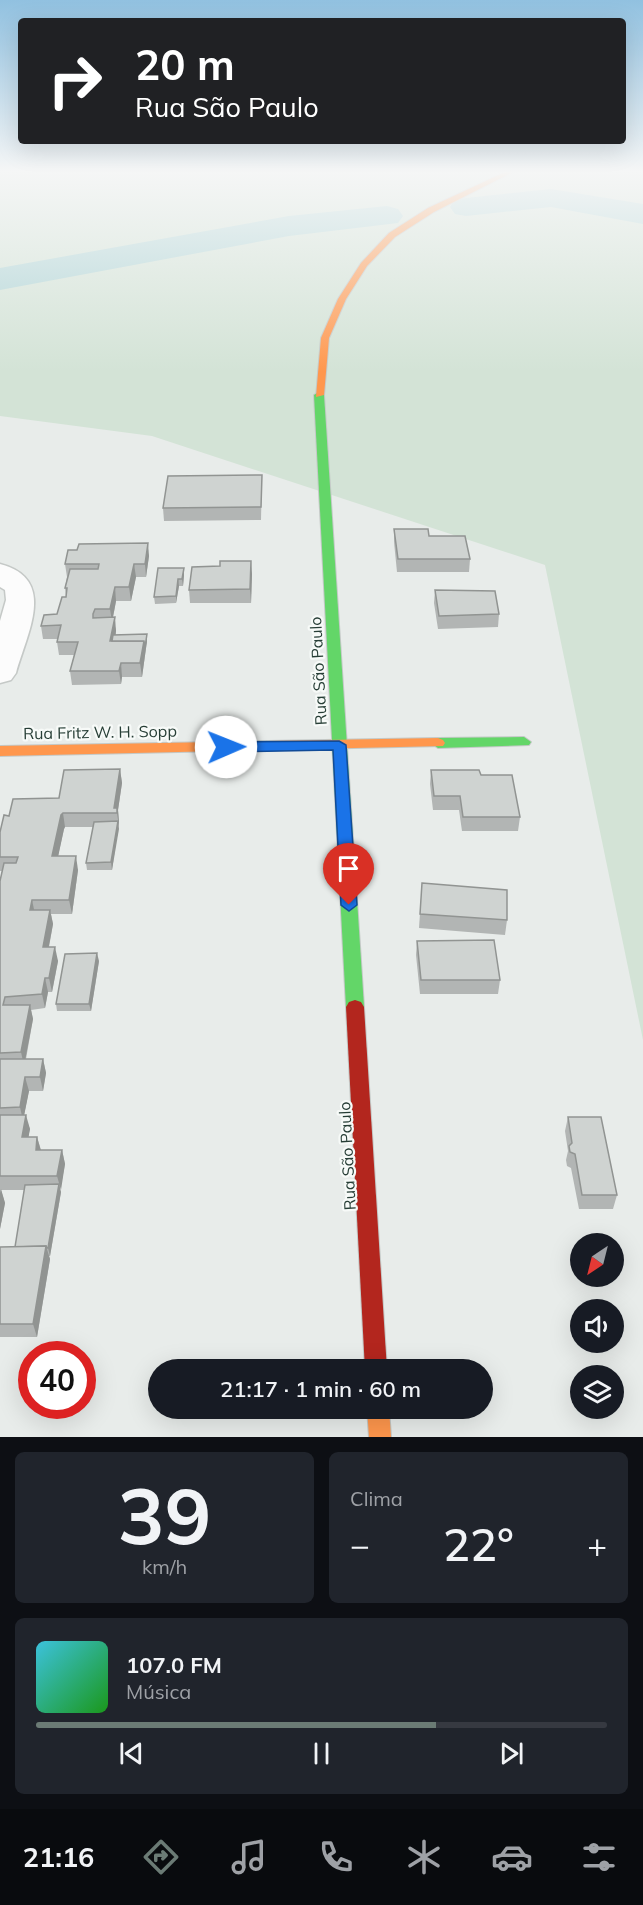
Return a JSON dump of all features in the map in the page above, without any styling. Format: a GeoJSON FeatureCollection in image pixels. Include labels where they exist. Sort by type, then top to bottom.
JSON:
{"type":"FeatureCollection","features":[{"type":"Feature","properties":{"kind":"main road","name":"Rua São Paulo"},"geometry":{"type":"LineString","coordinates":[[375,1359],[319,398],[325,338],[342,299],[363,266],[389,238]]}},
{"type":"Feature","properties":{"kind":"main road","name":"Rua Fritz W. H. Sopp"},"geometry":{"type":"LineString","coordinates":[[0,751],[524,742]]}},
{"type":"Feature","properties":{"kind":"main road"},"geometry":{"type":"LineString","coordinates":[[379,1419],[380,1437]]}},
{"type":"Feature","properties":{"kind":"street"},"geometry":{"type":"LineString","coordinates":[[0,573],[19,587],[21,600],[0,674]]}},
{"type":"Feature","properties":{"kind":"green space"},"geometry":{"type":"Polygon","coordinates":[[[0,238],[643,238],[643,1040],[545,565],[152,436],[0,416],[0,238]]]}},
{"type":"Feature","properties":{"kind":"building"},"geometry":{"type":"Polygon","coordinates":[[[262,475],[261,507],[163,508],[168,476],[262,475]]]}},
{"type":"Feature","properties":{"kind":"building"},"geometry":{"type":"Polygon","coordinates":[[[394,529],[428,529],[429,536],[465,536],[470,559],[398,559],[394,529]]]}},
{"type":"Feature","properties":{"kind":"building"},"geometry":{"type":"Polygon","coordinates":[[[148,543],[145,564],[134,564],[129,587],[115,587],[110,609],[95,609],[93,614],[93,618],[115,617],[110,641],[144,641],[140,663],[121,663],[119,671],[70,671],[78,642],[57,642],[61,625],[41,626],[44,615],[57,614],[62,597],[66,597],[67,588],[65,588],[70,569],[98,569],[99,564],[65,564],[68,550],[77,550],[79,544],[148,543]]]}},
{"type":"Feature","properties":{"kind":"building"},"geometry":{"type":"Polygon","coordinates":[[[220,561],[251,561],[250,589],[189,590],[192,567],[220,566],[220,561]]]}},
{"type":"Feature","properties":{"kind":"building"},"geometry":{"type":"Polygon","coordinates":[[[158,568],[184,568],[182,579],[178,579],[176,596],[154,597],[158,568]]]}},
{"type":"Feature","properties":{"kind":"building"},"geometry":{"type":"Polygon","coordinates":[[[435,590],[495,591],[499,614],[439,616],[435,590]]]}},
{"type":"Feature","properties":{"kind":"building"},"geometry":{"type":"Polygon","coordinates":[[[147,634],[145,647],[144,641],[112,641],[113,635],[147,634]]]}},
{"type":"Feature","properties":{"kind":"building"},"geometry":{"type":"Polygon","coordinates":[[[120,769],[114,808],[117,808],[117,813],[63,813],[61,815],[52,856],[76,856],[69,900],[32,900],[30,910],[50,910],[43,947],[55,947],[49,978],[45,978],[42,994],[5,997],[3,1005],[30,1005],[21,1052],[0,1053],[0,881],[4,863],[16,863],[18,857],[0,857],[0,832],[4,815],[9,816],[13,799],[59,798],[64,770],[120,769]]]}},
{"type":"Feature","properties":{"kind":"building"},"geometry":{"type":"Polygon","coordinates":[[[431,770],[479,770],[481,775],[512,775],[520,817],[463,817],[460,796],[434,796],[431,770]]]}},
{"type":"Feature","properties":{"kind":"building"},"geometry":{"type":"Polygon","coordinates":[[[118,821],[111,862],[86,863],[94,822],[118,821]]]}},
{"type":"Feature","properties":{"kind":"building"},"geometry":{"type":"Polygon","coordinates":[[[422,883],[507,890],[507,920],[420,914],[422,883]]]}},
{"type":"Feature","properties":{"kind":"building"},"geometry":{"type":"Polygon","coordinates":[[[494,940],[500,980],[421,980],[417,941],[494,940]]]}},
{"type":"Feature","properties":{"kind":"building"},"geometry":{"type":"Polygon","coordinates":[[[97,953],[89,1004],[56,1004],[65,954],[97,953]]]}},
{"type":"Feature","properties":{"kind":"building"},"geometry":{"type":"Polygon","coordinates":[[[0,1059],[43,1059],[40,1077],[25,1077],[20,1107],[0,1108],[0,1059]]]}},
{"type":"Feature","properties":{"kind":"building"},"geometry":{"type":"Polygon","coordinates":[[[0,1115],[26,1115],[22,1137],[37,1137],[36,1150],[62,1150],[57,1176],[0,1176],[0,1115]]]}},
{"type":"Feature","properties":{"kind":"building"},"geometry":{"type":"Polygon","coordinates":[[[568,1117],[601,1117],[617,1195],[582,1195],[575,1154],[570,1152],[569,1146],[572,1143],[568,1117]]]}},
{"type":"Feature","properties":{"kind":"building"},"geometry":{"type":"Polygon","coordinates":[[[59,1184],[48,1248],[46,1246],[15,1247],[25,1185],[59,1184]]]}},
{"type":"Feature","properties":{"kind":"building"},"geometry":{"type":"Polygon","coordinates":[[[46,1246],[33,1324],[0,1324],[0,1247],[46,1246]]]}},
{"type":"Feature","properties":{"kind":"waterway"},"geometry":{"type":"LineString","coordinates":[[0,279],[223,238]]}},
{"type":"Feature","properties":{"kind":"traffic: fast"},"geometry":{"type":"LineString","coordinates":[[319,395],[355,1007]]}},
{"type":"Feature","properties":{"kind":"traffic: fast"},"geometry":{"type":"LineString","coordinates":[[438,743],[524,742]]}},
{"type":"Feature","properties":{"kind":"traffic: slow"},"geometry":{"type":"LineString","coordinates":[[319,395],[325,338],[342,299],[364,265],[389,238]]}},
{"type":"Feature","properties":{"kind":"traffic: slow"},"geometry":{"type":"LineString","coordinates":[[0,751],[438,743]]}},
{"type":"Feature","properties":{"kind":"traffic: slow"},"geometry":{"type":"LineString","coordinates":[[379,1419],[380,1437]]}},
{"type":"Feature","properties":{"kind":"traffic: jam"},"geometry":{"type":"LineString","coordinates":[[355,1007],[375,1359]]}},
{"type":"Feature","properties":{"kind":"route"},"geometry":{"type":"LineString","coordinates":[[226,747],[339,745],[349,905]]}}]}
